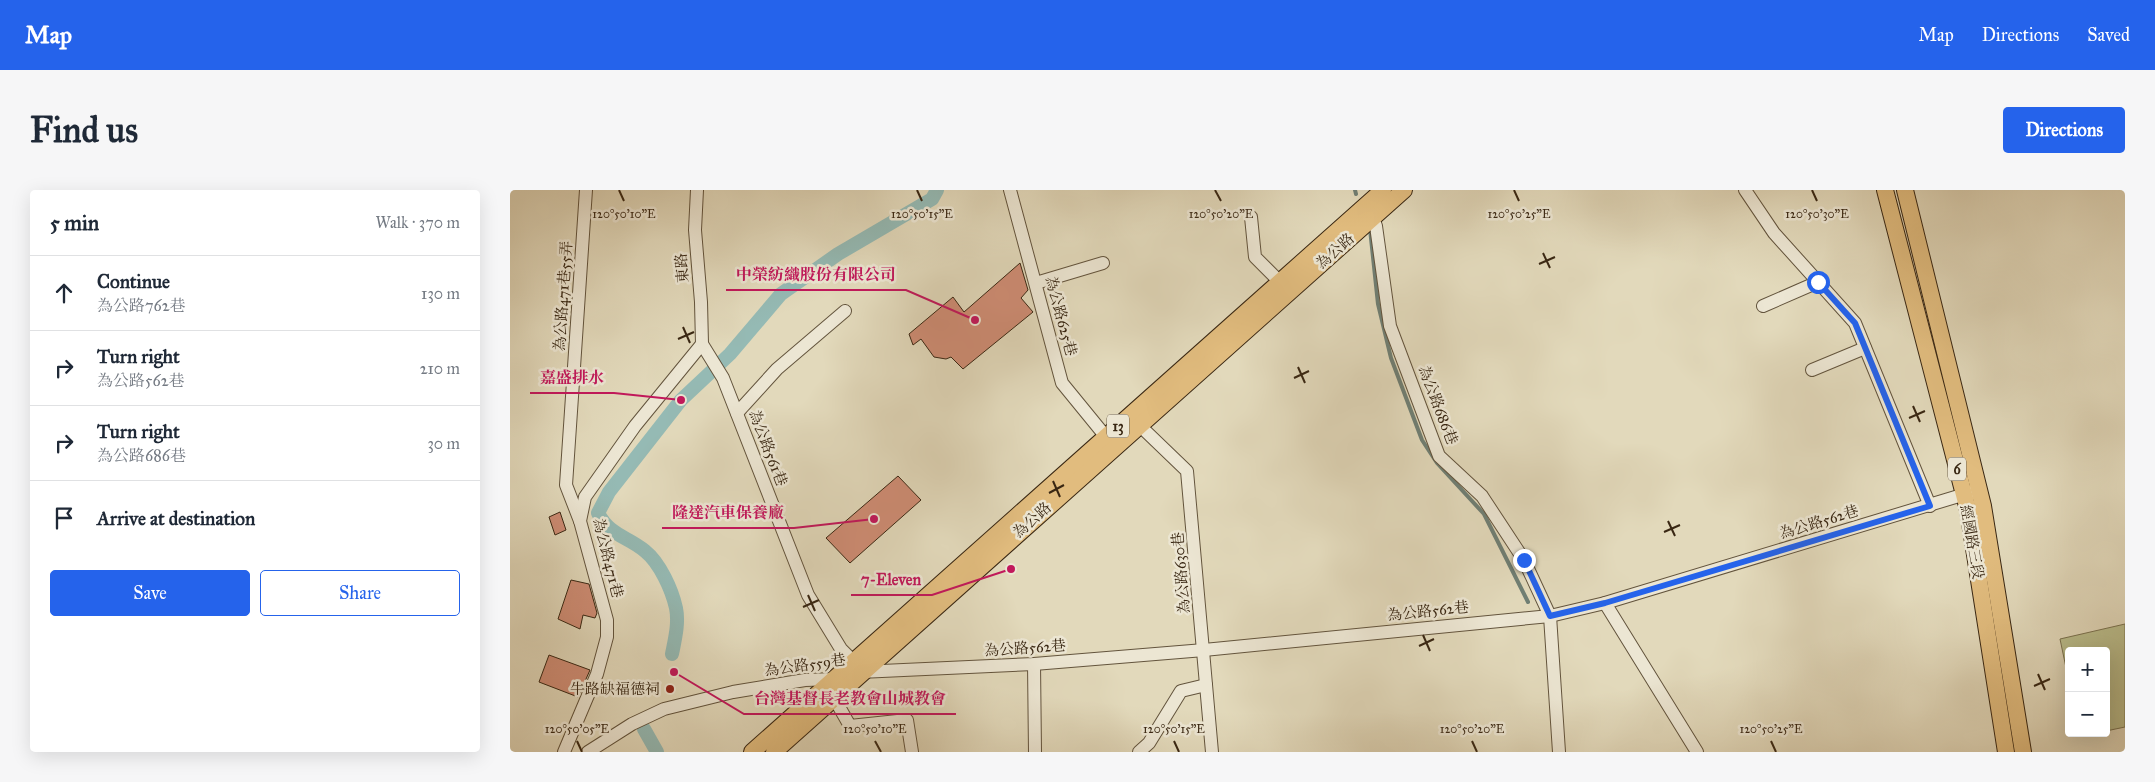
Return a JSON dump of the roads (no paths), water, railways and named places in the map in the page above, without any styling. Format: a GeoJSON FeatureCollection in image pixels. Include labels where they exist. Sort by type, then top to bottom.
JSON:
{"type":"FeatureCollection","features":[{"type":"Feature","properties":{"kind":"main road","name":"為公路"},"geometry":{"type":"LineString","coordinates":[[774,752],[834,698],[858,667],[1370,211],[1383,190]]}},
{"type":"Feature","properties":{"kind":"main road","name":"為公路"},"geometry":{"type":"LineString","coordinates":[[1135,421],[1280,282],[1370,211],[1404,190]]}},
{"type":"Feature","properties":{"kind":"main road","name":"經國路三段"},"geometry":{"type":"LineString","coordinates":[[1885,190],[1972,492],[2006,752]]}},
{"type":"Feature","properties":{"kind":"main road","name":"經國路三段"},"geometry":{"type":"LineString","coordinates":[[1905,190],[1972,492],[2023,752]]}},
{"type":"Feature","properties":{"kind":"main road","name":"為公路"},"geometry":{"type":"LineString","coordinates":[[752,752],[834,680],[858,667]]}},
{"type":"Feature","properties":{"kind":"street","name":"為公路471巷55弄"},"geometry":{"type":"LineString","coordinates":[[580,521],[566,485],[586,190]]}},
{"type":"Feature","properties":{"kind":"street","name":"東路"},"geometry":{"type":"LineString","coordinates":[[697,190],[695,230],[701,302],[702,344]]}},
{"type":"Feature","properties":{"kind":"street","name":"為公路625巷"},"geometry":{"type":"LineString","coordinates":[[1010,190],[1062,383],[1110,442]]}},
{"type":"Feature","properties":{"kind":"street"},"geometry":{"type":"LineString","coordinates":[[1745,190],[1774,233],[1855,323],[1930,506]]}},
{"type":"Feature","properties":{"kind":"street","name":"為公路686巷"},"geometry":{"type":"LineString","coordinates":[[1370,211],[1390,326],[1439,456],[1482,496],[1524,560],[1550,616],[1559,752]]}},
{"type":"Feature","properties":{"kind":"street"},"geometry":{"type":"LineString","coordinates":[[1251,217],[1255,257],[1280,282]]}},
{"type":"Feature","properties":{"kind":"street"},"geometry":{"type":"LineString","coordinates":[[1036,283],[1102,264]]}},
{"type":"Feature","properties":{"kind":"street"},"geometry":{"type":"LineString","coordinates":[[1763,306],[1818,282]]}},
{"type":"Feature","properties":{"kind":"street"},"geometry":{"type":"LineString","coordinates":[[737,413],[777,369],[845,311]]}},
{"type":"Feature","properties":{"kind":"street","name":"為公路471巷"},"geometry":{"type":"LineString","coordinates":[[564,752],[597,674],[607,637],[607,620],[580,521],[585,497],[635,426],[702,344]]}},
{"type":"Feature","properties":{"kind":"street","name":"為公路561巷"},"geometry":{"type":"LineString","coordinates":[[702,344],[721,375],[808,595],[841,649],[858,667]]}},
{"type":"Feature","properties":{"kind":"street"},"geometry":{"type":"LineString","coordinates":[[1812,370],[1865,348]]}},
{"type":"Feature","properties":{"kind":"street","name":"為公路630巷"},"geometry":{"type":"LineString","coordinates":[[1135,421],[1188,470],[1212,752]]}},
{"type":"Feature","properties":{"kind":"street","name":"為公路562巷"},"geometry":{"type":"LineString","coordinates":[[858,667],[886,672],[1034,664],[1204,650],[1550,616],[1605,603],[1972,492]]}},
{"type":"Feature","properties":{"kind":"street"},"geometry":{"type":"LineString","coordinates":[[1605,603],[1697,752]]}},
{"type":"Feature","properties":{"kind":"street"},"geometry":{"type":"LineString","coordinates":[[1034,664],[1035,752]]}},
{"type":"Feature","properties":{"kind":"street","name":"為公路559巷"},"geometry":{"type":"LineString","coordinates":[[588,752],[632,724],[664,709],[733,692],[805,680],[834,680]]}},
{"type":"Feature","properties":{"kind":"street"},"geometry":{"type":"LineString","coordinates":[[1139,752],[1149,742],[1181,691],[1206,686]]}},
{"type":"Feature","properties":{"kind":"street"},"geometry":{"type":"LineString","coordinates":[[834,698],[850,726],[907,720],[912,752]]}},
{"type":"Feature","properties":{"kind":"waterway"},"geometry":{"type":"LineString","coordinates":[[672,654],[677,619],[672,593],[656,562],[645,551],[608,527],[598,513],[609,492],[681,400],[730,354],[781,294],[838,254],[932,199],[937,190]]}},
{"type":"Feature","properties":{"kind":"waterway"},"geometry":{"type":"LineString","coordinates":[[1355,190],[1356,194]]}},
{"type":"Feature","properties":{"kind":"waterway"},"geometry":{"type":"LineString","coordinates":[[1370,229],[1378,304],[1391,358],[1422,440],[1437,463],[1484,514],[1528,602]]}},
{"type":"Feature","properties":{"kind":"waterway"},"geometry":{"type":"LineString","coordinates":[[644,729],[657,752]]}},
{"type":"Feature","properties":{"kind":"place","name":"中榮紡織股份有限公司"},"geometry":{"type":"Point","coordinates":[975,320]}},
{"type":"Feature","properties":{"kind":"place","name":"嘉盛排水"},"geometry":{"type":"Point","coordinates":[681,400]}},
{"type":"Feature","properties":{"kind":"place","name":"隆達汽車保養廠"},"geometry":{"type":"Point","coordinates":[874,519]}},
{"type":"Feature","properties":{"kind":"place","name":"7-Eleven"},"geometry":{"type":"Point","coordinates":[1011,569]}},
{"type":"Feature","properties":{"kind":"place","name":"台灣基督長老教會山城教會"},"geometry":{"type":"Point","coordinates":[674,672]}},
{"type":"Feature","properties":{"kind":"place","name":"牛路缺福德祠"},"geometry":{"type":"Point","coordinates":[670,689]}}]}
